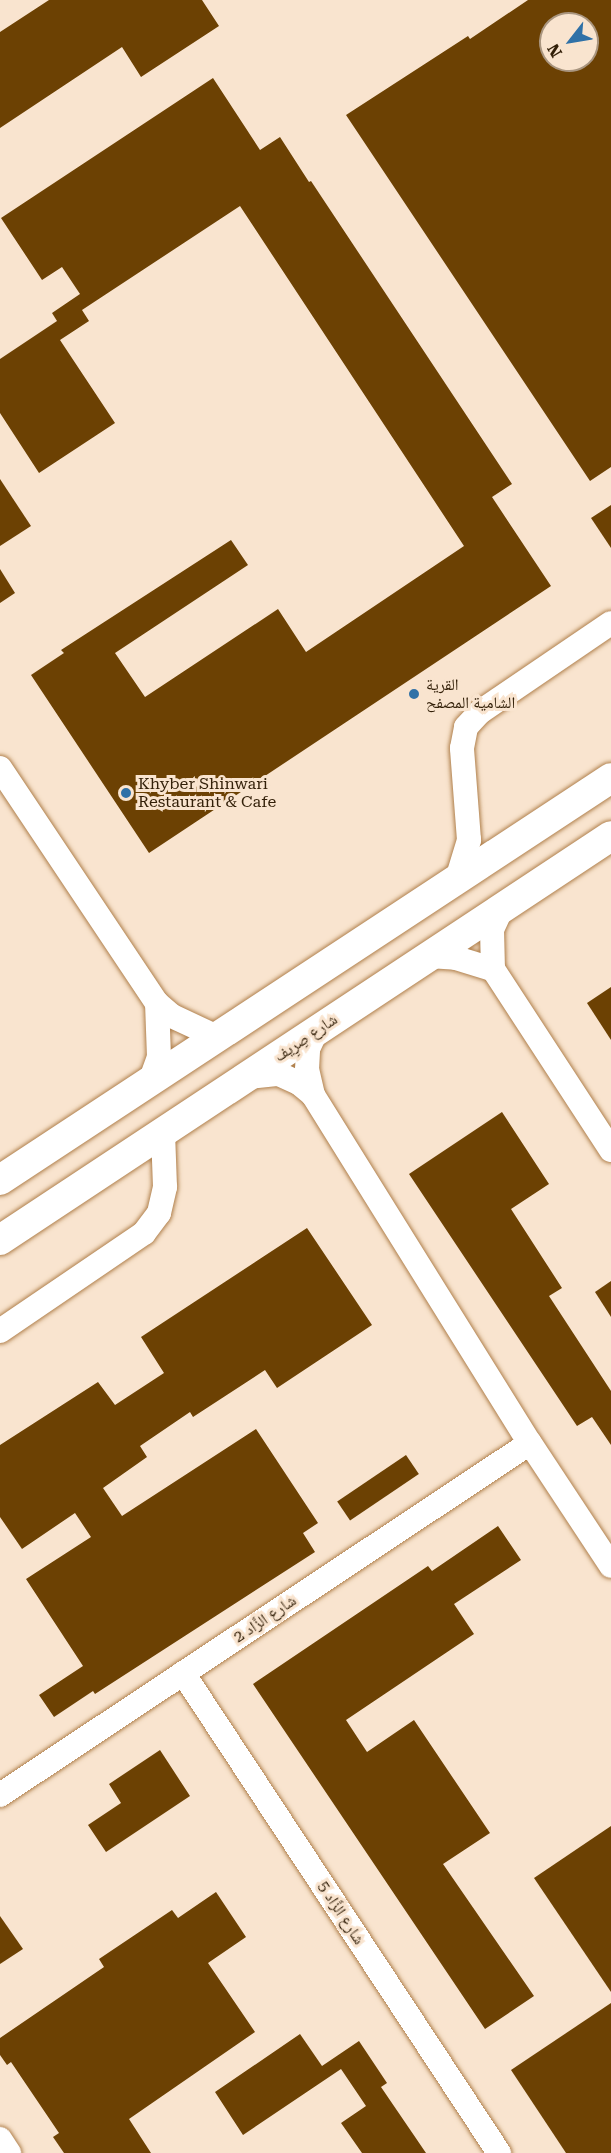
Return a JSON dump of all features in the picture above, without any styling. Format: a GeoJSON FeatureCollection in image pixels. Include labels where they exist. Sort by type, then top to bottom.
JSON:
{"type":"FeatureCollection","features":[{"type":"Feature","properties":{"kind":"main road"},"geometry":{"type":"LineString","coordinates":[[0,1180],[458,876],[611,778]]}},
{"type":"Feature","properties":{"kind":"main road","name":"شارع صِرِيف"},"geometry":{"type":"LineString","coordinates":[[0,1240],[611,836]]}},
{"type":"Feature","properties":{"kind":"street"},"geometry":{"type":"LineString","coordinates":[[458,876],[469,840],[462,748],[466,728],[480,712],[611,623]]}},
{"type":"Feature","properties":{"kind":"street"},"geometry":{"type":"LineString","coordinates":[[0,768],[157,1003],[172,1016],[215,1036]]}},
{"type":"Feature","properties":{"kind":"street"},"geometry":{"type":"LineString","coordinates":[[502,908],[492,929],[493,969],[611,1150]]}},
{"type":"Feature","properties":{"kind":"street"},"geometry":{"type":"LineString","coordinates":[[429,956],[456,958],[493,969]]}},
{"type":"Feature","properties":{"kind":"street"},"geometry":{"type":"LineString","coordinates":[[151,1079],[159,1057],[157,1003]]}},
{"type":"Feature","properties":{"kind":"street"},"geometry":{"type":"LineString","coordinates":[[313,1095],[308,1049],[316,1032]]}},
{"type":"Feature","properties":{"kind":"street"},"geometry":{"type":"LineString","coordinates":[[248,1077],[279,1074],[300,1084],[313,1095],[530,1443],[611,1566]]}},
{"type":"Feature","properties":{"kind":"street"},"geometry":{"type":"LineString","coordinates":[[0,1331],[144,1233],[159,1213],[165,1187],[163,1133]]}},
{"type":"Feature","properties":{"kind":"street","name":"شارع الزَّاد 2"},"geometry":{"type":"LineString","coordinates":[[3,1787],[183,1674],[530,1443]]}},
{"type":"Feature","properties":{"kind":"street","name":"شارع الزَّاد 5"},"geometry":{"type":"LineString","coordinates":[[183,1674],[499,2153]]}},
{"type":"Feature","properties":{"kind":"street"},"geometry":{"type":"LineString","coordinates":[[0,2139],[9,2153]]}},
{"type":"Feature","properties":{"kind":"building"},"geometry":{"type":"Polygon","coordinates":[[[49,0],[202,0],[219,26],[141,77],[122,47],[0,128],[0,32],[49,0]]]}},
{"type":"Feature","properties":{"kind":"building"},"geometry":{"type":"Polygon","coordinates":[[[528,0],[611,0],[611,467],[590,481],[346,115],[468,36],[470,39],[528,0]]]}},
{"type":"Feature","properties":{"kind":"building"},"geometry":{"type":"Polygon","coordinates":[[[213,78],[260,150],[280,137],[309,182],[311,181],[512,484],[492,497],[551,586],[149,853],[31,675],[64,653],[61,650],[231,540],[248,565],[115,653],[145,697],[278,609],[306,652],[464,546],[240,206],[82,310],[89,321],[60,340],[115,423],[39,473],[0,413],[0,359],[57,321],[52,313],[80,294],[62,267],[42,280],[1,218],[213,78]]]}},
{"type":"Feature","properties":{"kind":"building"},"geometry":{"type":"Polygon","coordinates":[[[0,479],[31,526],[0,546],[0,479]]]}},
{"type":"Feature","properties":{"kind":"building"},"geometry":{"type":"Polygon","coordinates":[[[611,505],[611,548],[591,518],[611,505]]]}},
{"type":"Feature","properties":{"kind":"building"},"geometry":{"type":"Polygon","coordinates":[[[0,569],[15,593],[0,603],[0,569]]]}},
{"type":"Feature","properties":{"kind":"building"},"geometry":{"type":"Polygon","coordinates":[[[611,987],[611,1040],[587,1003],[611,987]]]}},
{"type":"Feature","properties":{"kind":"building"},"geometry":{"type":"Polygon","coordinates":[[[502,1112],[549,1184],[511,1209],[562,1288],[549,1296],[611,1391],[611,1445],[592,1417],[577,1426],[409,1174],[502,1112]]]}},
{"type":"Feature","properties":{"kind":"building"},"geometry":{"type":"Polygon","coordinates":[[[307,1228],[372,1325],[277,1388],[265,1370],[193,1417],[190,1412],[140,1446],[147,1457],[103,1488],[122,1516],[256,1429],[318,1523],[303,1533],[315,1552],[95,1694],[93,1691],[54,1717],[39,1695],[83,1666],[26,1579],[91,1537],[75,1513],[22,1549],[0,1517],[0,1445],[98,1382],[115,1405],[164,1373],[141,1337],[307,1228]]]}},
{"type":"Feature","properties":{"kind":"building"},"geometry":{"type":"Polygon","coordinates":[[[611,1281],[611,1317],[595,1292],[611,1281]]]}},
{"type":"Feature","properties":{"kind":"building"},"geometry":{"type":"Polygon","coordinates":[[[406,1455],[419,1474],[350,1520],[337,1501],[406,1455]]]}},
{"type":"Feature","properties":{"kind":"building"},"geometry":{"type":"Polygon","coordinates":[[[498,1526],[521,1560],[454,1604],[474,1634],[346,1720],[367,1752],[414,1720],[490,1833],[443,1864],[534,1996],[485,2029],[253,1684],[428,1566],[432,1571],[498,1526]]]}},
{"type":"Feature","properties":{"kind":"building"},"geometry":{"type":"Polygon","coordinates":[[[160,1750],[190,1796],[106,1852],[88,1825],[121,1803],[109,1784],[160,1750]]]}},
{"type":"Feature","properties":{"kind":"building"},"geometry":{"type":"Polygon","coordinates":[[[611,1826],[611,1992],[534,1878],[611,1826]]]}},
{"type":"Feature","properties":{"kind":"building"},"geometry":{"type":"Polygon","coordinates":[[[216,1892],[246,1937],[208,1963],[255,2032],[129,2119],[151,2153],[64,2153],[53,2137],[59,2133],[11,2062],[7,2065],[0,2055],[0,2038],[104,1967],[99,1959],[172,1910],[178,1918],[216,1892]]]}},
{"type":"Feature","properties":{"kind":"building"},"geometry":{"type":"Polygon","coordinates":[[[0,1916],[23,1949],[0,1964],[0,1916]]]}},
{"type":"Feature","properties":{"kind":"building"},"geometry":{"type":"Polygon","coordinates":[[[611,2003],[611,2153],[566,2153],[511,2070],[611,2003]]]}},
{"type":"Feature","properties":{"kind":"building"},"geometry":{"type":"Polygon","coordinates":[[[300,2034],[322,2066],[359,2041],[387,2083],[381,2087],[426,2153],[362,2153],[341,2123],[366,2106],[341,2069],[243,2135],[215,2092],[300,2034]]]}},
{"type":"Feature","properties":{"kind":"place","name":"القرية الشامية المصفح"},"geometry":{"type":"Point","coordinates":[414,694]}},
{"type":"Feature","properties":{"kind":"place","name":"Khyber Shinwari Restaurant & Cafe"},"geometry":{"type":"Point","coordinates":[126,793]}}]}
